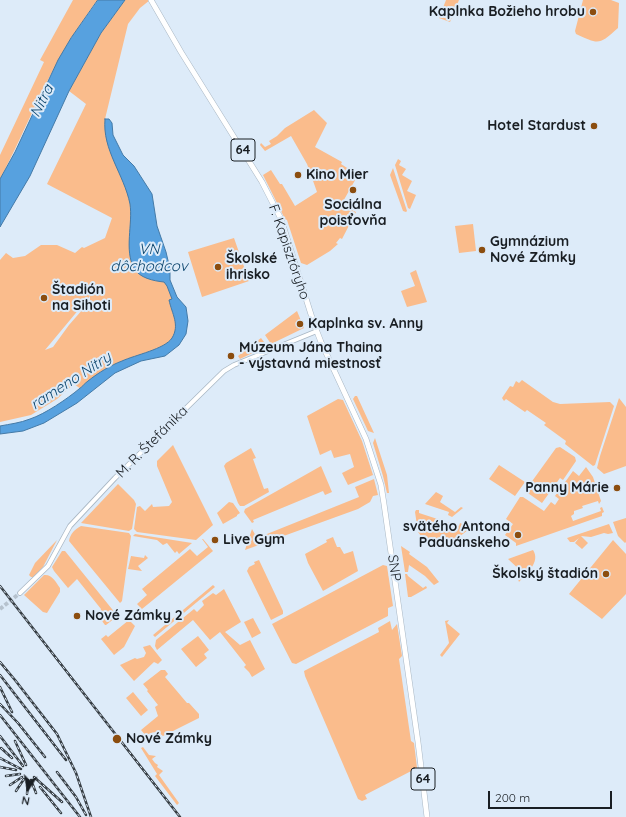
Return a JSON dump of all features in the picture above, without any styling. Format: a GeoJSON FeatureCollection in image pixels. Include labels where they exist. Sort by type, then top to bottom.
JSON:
{"type":"FeatureCollection","features":[{"type":"Feature","properties":{"kind":"main road","name":"F. Kapisztóryho"},"geometry":{"type":"LineString","coordinates":[[151,0],[262,182],[278,213],[317,331]]}},
{"type":"Feature","properties":{"kind":"main road","name":"SNP"},"geometry":{"type":"LineString","coordinates":[[317,331],[329,361],[366,439],[381,485],[418,742],[427,817]]}},
{"type":"Feature","properties":{"kind":"street","name":"M. R. Štefánika"},"geometry":{"type":"LineString","coordinates":[[20,593],[48,566],[70,526],[115,478],[224,371],[234,365],[317,331]]}},
{"type":"Feature","properties":{"kind":"shaded area"},"geometry":{"type":"Polygon","coordinates":[[[73,0],[98,0],[68,43],[57,62],[0,179],[0,155],[44,62],[40,60],[73,0]]]}},
{"type":"Feature","properties":{"kind":"shaded area"},"geometry":{"type":"Polygon","coordinates":[[[125,0],[150,0],[140,8],[128,24],[105,119],[176,306],[178,330],[174,341],[116,368],[85,392],[74,384],[57,399],[31,415],[0,422],[0,260],[6,253],[13,258],[25,256],[41,245],[57,245],[75,253],[82,247],[84,248],[105,238],[112,218],[47,184],[86,104],[69,91],[101,33],[125,0]],[[90,296],[45,350],[53,347],[69,325],[90,301],[90,296]]]}},
{"type":"Feature","properties":{"kind":"shaded area"},"geometry":{"type":"Polygon","coordinates":[[[446,0],[459,0],[450,22],[439,18],[446,0]]]}},
{"type":"Feature","properties":{"kind":"shaded area"},"geometry":{"type":"Polygon","coordinates":[[[583,0],[611,0],[619,3],[618,28],[606,38],[598,42],[576,34],[575,31],[583,0]]]}},
{"type":"Feature","properties":{"kind":"shaded area"},"geometry":{"type":"Polygon","coordinates":[[[314,110],[327,123],[315,147],[342,162],[341,164],[358,175],[341,205],[356,212],[342,239],[340,238],[336,243],[338,244],[330,251],[307,265],[301,263],[287,220],[285,219],[263,175],[271,170],[280,184],[282,184],[295,206],[317,192],[307,164],[291,136],[265,151],[260,145],[261,143],[265,147],[271,144],[269,141],[285,128],[314,110]]]}},
{"type":"Feature","properties":{"kind":"shaded area"},"geometry":{"type":"Polygon","coordinates":[[[398,159],[401,161],[399,165],[406,169],[402,175],[412,181],[407,191],[416,195],[410,209],[408,208],[395,165],[398,159]]]}},
{"type":"Feature","properties":{"kind":"shaded area"},"geometry":{"type":"Polygon","coordinates":[[[393,168],[407,211],[406,212],[403,211],[390,175],[393,168]]]}},
{"type":"Feature","properties":{"kind":"shaded area"},"geometry":{"type":"Polygon","coordinates":[[[473,224],[476,251],[459,253],[455,226],[473,224]]]}},
{"type":"Feature","properties":{"kind":"shaded area","name":"Školské ihrisko"},"geometry":{"type":"Polygon","coordinates":[[[234,238],[249,281],[202,297],[188,252],[234,238]]]}},
{"type":"Feature","properties":{"kind":"shaded area"},"geometry":{"type":"Polygon","coordinates":[[[416,270],[427,302],[407,307],[401,291],[415,286],[410,273],[416,270]]]}},
{"type":"Feature","properties":{"kind":"shaded area"},"geometry":{"type":"Polygon","coordinates":[[[297,311],[304,328],[271,344],[265,335],[297,311]]]}},
{"type":"Feature","properties":{"kind":"shaded area"},"geometry":{"type":"Polygon","coordinates":[[[261,338],[267,346],[240,359],[238,356],[261,338]]]}},
{"type":"Feature","properties":{"kind":"shaded area"},"geometry":{"type":"Polygon","coordinates":[[[522,380],[553,402],[560,404],[610,402],[614,406],[595,465],[593,466],[565,444],[566,441],[544,425],[546,423],[527,410],[525,412],[506,399],[504,401],[502,398],[510,386],[513,387],[516,381],[519,383],[522,380]]]}},
{"type":"Feature","properties":{"kind":"shaded area"},"geometry":{"type":"Polygon","coordinates":[[[357,396],[374,433],[368,431],[353,399],[357,396]]]}},
{"type":"Feature","properties":{"kind":"shaded area"},"geometry":{"type":"Polygon","coordinates":[[[619,398],[626,407],[626,466],[604,474],[597,468],[619,398]]]}},
{"type":"Feature","properties":{"kind":"shaded area"},"geometry":{"type":"Polygon","coordinates":[[[338,399],[343,400],[362,441],[373,475],[348,485],[342,473],[354,467],[350,454],[334,458],[331,450],[320,455],[307,416],[338,399]]]}},
{"type":"Feature","properties":{"kind":"shaded area"},"geometry":{"type":"Polygon","coordinates":[[[375,438],[387,475],[389,493],[387,493],[373,443],[375,438]]]}},
{"type":"Feature","properties":{"kind":"shaded area"},"geometry":{"type":"Polygon","coordinates":[[[173,445],[213,525],[196,540],[137,532],[134,529],[137,507],[140,506],[145,511],[152,504],[153,507],[169,506],[172,502],[157,466],[157,461],[173,445]]]}},
{"type":"Feature","properties":{"kind":"shaded area"},"geometry":{"type":"Polygon","coordinates":[[[560,447],[575,457],[576,461],[563,480],[560,478],[542,503],[525,491],[556,448],[560,447]]]}},
{"type":"Feature","properties":{"kind":"shaded area"},"geometry":{"type":"Polygon","coordinates":[[[251,448],[256,458],[253,459],[264,489],[268,488],[269,492],[244,506],[240,506],[224,466],[226,463],[251,448]]]}},
{"type":"Feature","properties":{"kind":"shaded area"},"geometry":{"type":"Polygon","coordinates":[[[499,465],[525,482],[515,496],[489,479],[499,465]]]}},
{"type":"Feature","properties":{"kind":"shaded area"},"geometry":{"type":"Polygon","coordinates":[[[321,466],[332,492],[325,495],[323,491],[253,520],[254,522],[252,523],[244,512],[245,509],[321,466]]]}},
{"type":"Feature","properties":{"kind":"shaded area"},"geometry":{"type":"Polygon","coordinates":[[[586,467],[593,477],[601,501],[599,504],[598,501],[582,506],[583,508],[574,511],[574,514],[571,516],[573,521],[601,511],[600,508],[602,507],[604,512],[602,513],[602,516],[516,546],[516,543],[505,535],[513,524],[506,519],[520,497],[523,497],[544,511],[551,502],[555,505],[559,499],[555,496],[559,490],[563,492],[566,487],[563,485],[573,471],[579,476],[586,467]]]}},
{"type":"Feature","properties":{"kind":"shaded area"},"geometry":{"type":"Polygon","coordinates":[[[374,479],[378,495],[373,496],[370,502],[358,509],[245,550],[252,529],[257,538],[359,497],[355,487],[374,479]]]}},
{"type":"Feature","properties":{"kind":"shaded area"},"geometry":{"type":"Polygon","coordinates":[[[118,484],[136,504],[132,529],[129,531],[81,523],[118,484]]]}},
{"type":"Feature","properties":{"kind":"shaded area"},"geometry":{"type":"Polygon","coordinates":[[[436,492],[443,496],[440,502],[455,512],[461,507],[463,508],[452,517],[448,515],[449,512],[425,504],[436,492]]]}},
{"type":"Feature","properties":{"kind":"shaded area"},"geometry":{"type":"Polygon","coordinates":[[[229,502],[233,503],[240,513],[223,524],[217,513],[229,502]]]}},
{"type":"Feature","properties":{"kind":"shaded area"},"geometry":{"type":"Polygon","coordinates":[[[416,510],[419,510],[419,513],[459,526],[460,523],[467,526],[468,530],[446,547],[436,547],[418,532],[416,510]]]}},
{"type":"Feature","properties":{"kind":"shaded area"},"geometry":{"type":"Polygon","coordinates":[[[626,518],[625,543],[618,536],[613,522],[626,518]]]}},
{"type":"Feature","properties":{"kind":"shaded area"},"geometry":{"type":"Polygon","coordinates":[[[609,524],[613,533],[604,533],[591,537],[581,536],[588,543],[582,549],[575,543],[579,538],[574,542],[570,542],[567,538],[609,524]]]}},
{"type":"Feature","properties":{"kind":"shaded area"},"geometry":{"type":"Polygon","coordinates":[[[81,526],[129,533],[131,536],[122,601],[120,603],[69,541],[73,532],[81,526]]]}},
{"type":"Feature","properties":{"kind":"shaded area"},"geometry":{"type":"Polygon","coordinates":[[[135,534],[192,543],[179,554],[177,551],[175,553],[167,543],[163,545],[157,540],[133,536],[135,534]]]}},
{"type":"Feature","properties":{"kind":"shaded area"},"geometry":{"type":"Polygon","coordinates":[[[333,537],[337,547],[340,547],[344,554],[353,551],[358,571],[323,591],[308,563],[305,554],[333,537]]]}},
{"type":"Feature","properties":{"kind":"shaded area"},"geometry":{"type":"Polygon","coordinates":[[[202,539],[213,551],[142,609],[137,604],[147,595],[142,589],[190,549],[197,556],[208,547],[202,539]]]}},
{"type":"Feature","properties":{"kind":"shaded area"},"geometry":{"type":"Polygon","coordinates":[[[57,540],[43,567],[33,577],[31,577],[29,575],[35,563],[57,540]]]}},
{"type":"Feature","properties":{"kind":"shaded area","name":"Školský štadión"},"geometry":{"type":"Polygon","coordinates":[[[613,540],[626,554],[626,594],[602,619],[569,594],[613,540]]]}},
{"type":"Feature","properties":{"kind":"shaded area"},"geometry":{"type":"Polygon","coordinates":[[[401,546],[427,567],[439,582],[434,585],[425,576],[409,565],[408,572],[405,572],[401,546]]]}},
{"type":"Feature","properties":{"kind":"shaded area"},"geometry":{"type":"Polygon","coordinates":[[[533,550],[535,559],[532,568],[519,582],[518,579],[523,573],[508,559],[533,550]]]}},
{"type":"Feature","properties":{"kind":"shaded area"},"geometry":{"type":"Polygon","coordinates":[[[62,551],[65,551],[116,614],[115,618],[106,625],[99,617],[101,609],[77,579],[68,588],[54,571],[52,567],[62,551]]]}},
{"type":"Feature","properties":{"kind":"shaded area"},"geometry":{"type":"Polygon","coordinates":[[[145,555],[148,558],[138,566],[142,571],[128,569],[131,556],[144,558],[145,555]]]}},
{"type":"Feature","properties":{"kind":"shaded area"},"geometry":{"type":"Polygon","coordinates":[[[259,560],[283,611],[283,614],[271,620],[247,571],[249,567],[255,564],[254,562],[259,560]]]}},
{"type":"Feature","properties":{"kind":"shaded area"},"geometry":{"type":"Polygon","coordinates":[[[383,565],[387,566],[393,606],[388,608],[388,616],[296,664],[292,663],[272,624],[383,565]]]}},
{"type":"Feature","properties":{"kind":"shaded area"},"geometry":{"type":"Polygon","coordinates":[[[405,574],[407,574],[423,588],[426,586],[427,588],[411,597],[408,597],[405,574]]]}},
{"type":"Feature","properties":{"kind":"shaded area"},"geometry":{"type":"Polygon","coordinates":[[[44,575],[52,577],[60,588],[60,592],[47,613],[43,612],[24,595],[44,575]]]}},
{"type":"Feature","properties":{"kind":"shaded area"},"geometry":{"type":"Polygon","coordinates":[[[213,585],[215,587],[155,637],[153,635],[213,585]]]}},
{"type":"Feature","properties":{"kind":"shaded area"},"geometry":{"type":"Polygon","coordinates":[[[224,589],[241,622],[225,632],[240,645],[250,640],[265,669],[252,677],[244,667],[246,665],[220,632],[210,640],[193,620],[157,650],[155,646],[156,640],[194,609],[197,612],[204,605],[202,601],[213,593],[216,595],[224,589]]]}},
{"type":"Feature","properties":{"kind":"shaded area"},"geometry":{"type":"Polygon","coordinates":[[[253,618],[261,633],[252,638],[244,622],[253,618]]]}},
{"type":"Feature","properties":{"kind":"shaded area"},"geometry":{"type":"Polygon","coordinates":[[[129,620],[135,626],[124,647],[114,655],[101,639],[106,635],[108,637],[129,620]]]}},
{"type":"Feature","properties":{"kind":"shaded area"},"geometry":{"type":"Polygon","coordinates":[[[449,620],[447,623],[460,634],[442,657],[440,655],[449,643],[445,621],[449,620]]]}},
{"type":"Feature","properties":{"kind":"shaded area"},"geometry":{"type":"Polygon","coordinates":[[[390,621],[392,630],[397,624],[402,656],[399,659],[411,741],[414,743],[417,768],[365,795],[367,799],[362,801],[358,799],[304,671],[379,632],[378,628],[390,621]]]}},
{"type":"Feature","properties":{"kind":"shaded area"},"geometry":{"type":"Polygon","coordinates":[[[198,636],[209,650],[204,654],[207,658],[196,667],[181,649],[198,636]]]}},
{"type":"Feature","properties":{"kind":"shaded area"},"geometry":{"type":"Polygon","coordinates":[[[150,645],[162,660],[158,664],[154,662],[134,681],[120,665],[135,658],[137,659],[144,657],[146,653],[143,647],[150,645]]]}},
{"type":"Feature","properties":{"kind":"shaded area"},"geometry":{"type":"Polygon","coordinates":[[[161,670],[165,670],[168,674],[165,677],[187,703],[189,703],[199,714],[199,718],[163,736],[154,732],[146,736],[141,730],[158,716],[155,707],[158,705],[143,684],[161,670]]]}},
{"type":"Feature","properties":{"kind":"shaded area"},"geometry":{"type":"Polygon","coordinates":[[[133,692],[148,710],[141,716],[126,698],[133,692]]]}},
{"type":"Feature","properties":{"kind":"shaded area"},"geometry":{"type":"Polygon","coordinates":[[[143,747],[149,755],[156,756],[152,759],[158,765],[157,767],[163,771],[159,775],[179,803],[177,805],[155,776],[157,774],[141,748],[143,747]]]}},
{"type":"Feature","properties":{"kind":"water","name":"Nitra"},"geometry":{"type":"Polygon","coordinates":[[[98,0],[125,0],[101,33],[69,91],[30,176],[0,227],[0,179],[15,152],[58,60],[71,38],[98,0]]]}},
{"type":"Feature","properties":{"kind":"water","name":"VN dôchodcov"},"geometry":{"type":"Polygon","coordinates":[[[105,119],[109,119],[112,123],[113,135],[123,155],[134,166],[152,194],[157,226],[170,269],[170,280],[177,297],[186,307],[188,321],[186,334],[179,345],[165,356],[141,361],[115,373],[77,403],[44,423],[23,431],[0,434],[0,426],[22,422],[42,414],[56,406],[92,378],[105,370],[118,363],[163,345],[172,338],[174,333],[175,319],[169,300],[172,299],[167,286],[164,282],[143,277],[136,271],[131,261],[129,245],[130,204],[123,182],[110,152],[105,130],[105,119]]]}},
{"type":"Feature","properties":{"kind":"tunnel"},"geometry":{"type":"LineString","coordinates":[[0,609],[20,593]]}},
{"type":"Feature","properties":{"kind":"railway"},"geometry":{"type":"LineString","coordinates":[[0,586],[180,817]]}},
{"type":"Feature","properties":{"kind":"railway"},"geometry":{"type":"LineString","coordinates":[[0,662],[57,734],[76,773],[91,817]]}},
{"type":"Feature","properties":{"kind":"railway"},"geometry":{"type":"LineString","coordinates":[[0,675],[66,760]]}},
{"type":"Feature","properties":{"kind":"railway"},"geometry":{"type":"LineString","coordinates":[[0,687],[12,712]]}},
{"type":"Feature","properties":{"kind":"railway"},"geometry":{"type":"LineString","coordinates":[[0,704],[18,723],[45,757]]}},
{"type":"Feature","properties":{"kind":"railway"},"geometry":{"type":"LineString","coordinates":[[0,715],[80,817]]}},
{"type":"Feature","properties":{"kind":"railway"},"geometry":{"type":"LineString","coordinates":[[0,736],[23,766]]}},
{"type":"Feature","properties":{"kind":"railway"},"geometry":{"type":"LineString","coordinates":[[15,741],[26,765]]}},
{"type":"Feature","properties":{"kind":"railway"},"geometry":{"type":"LineString","coordinates":[[1,748],[12,758]]}},
{"type":"Feature","properties":{"kind":"railway"},"geometry":{"type":"LineString","coordinates":[[0,758],[21,769]]}},
{"type":"Feature","properties":{"kind":"railway"},"geometry":{"type":"LineString","coordinates":[[0,767],[16,770]]}},
{"type":"Feature","properties":{"kind":"railway"},"geometry":{"type":"LineString","coordinates":[[57,772],[76,797],[86,815]]}},
{"type":"Feature","properties":{"kind":"railway"},"geometry":{"type":"LineString","coordinates":[[6,776],[20,774]]}},
{"type":"Feature","properties":{"kind":"railway"},"geometry":{"type":"LineString","coordinates":[[10,785],[22,777]]}},
{"type":"Feature","properties":{"kind":"railway"},"geometry":{"type":"LineString","coordinates":[[34,777],[62,802]]}},
{"type":"Feature","properties":{"kind":"railway"},"geometry":{"type":"LineString","coordinates":[[16,791],[24,779]]}},
{"type":"Feature","properties":{"kind":"railway"},"geometry":{"type":"LineString","coordinates":[[27,794],[28,780]]}},
{"type":"Feature","properties":{"kind":"railway"},"geometry":{"type":"LineString","coordinates":[[31,780],[36,793]]}},
{"type":"Feature","properties":{"kind":"railway"},"geometry":{"type":"LineString","coordinates":[[40,787],[61,813]]}},
{"type":"Feature","properties":{"kind":"place","name":"Kaplnka Božieho hrobu"},"geometry":{"type":"Point","coordinates":[593,12]}},
{"type":"Feature","properties":{"kind":"place","name":"Hotel Stardust"},"geometry":{"type":"Point","coordinates":[594,126]}},
{"type":"Feature","properties":{"kind":"place","name":"Kino Mier"},"geometry":{"type":"Point","coordinates":[298,175]}},
{"type":"Feature","properties":{"kind":"place","name":"Sociálna poisťovňa"},"geometry":{"type":"Point","coordinates":[353,190]}},
{"type":"Feature","properties":{"kind":"place","name":"Gymnázium Nové Zámky"},"geometry":{"type":"Point","coordinates":[482,250]}},
{"type":"Feature","properties":{"kind":"place","name":"Školské ihrisko"},"geometry":{"type":"Point","coordinates":[218,267]}},
{"type":"Feature","properties":{"kind":"place","name":"Štadión na Sihoti"},"geometry":{"type":"Point","coordinates":[44,298]}},
{"type":"Feature","properties":{"kind":"place","name":"Kaplnka sv. Anny"},"geometry":{"type":"Point","coordinates":[300,324]}},
{"type":"Feature","properties":{"kind":"place","name":"Múzeum Jána Thaina - výstavná miestnosť"},"geometry":{"type":"Point","coordinates":[231,356]}},
{"type":"Feature","properties":{"kind":"place","name":"Panny Márie"},"geometry":{"type":"Point","coordinates":[617,488]}},
{"type":"Feature","properties":{"kind":"place","name":"svätého Antona Paduánskeho"},"geometry":{"type":"Point","coordinates":[518,535]}},
{"type":"Feature","properties":{"kind":"place","name":"Live Gym"},"geometry":{"type":"Point","coordinates":[215,540]}},
{"type":"Feature","properties":{"kind":"place","name":"Školský štadión"},"geometry":{"type":"Point","coordinates":[606,574]}},
{"type":"Feature","properties":{"kind":"place","name":"Nové Zámky 2"},"geometry":{"type":"Point","coordinates":[77,616]}},
{"type":"Feature","properties":{"kind":"place","name":"Nové Zámky"},"geometry":{"type":"Point","coordinates":[117,739]}},
{"type":"Feature","properties":{"kind":"water label","name":"rameno Nitry"},"geometry":{"type":"Point","coordinates":[71,381]}}]}
